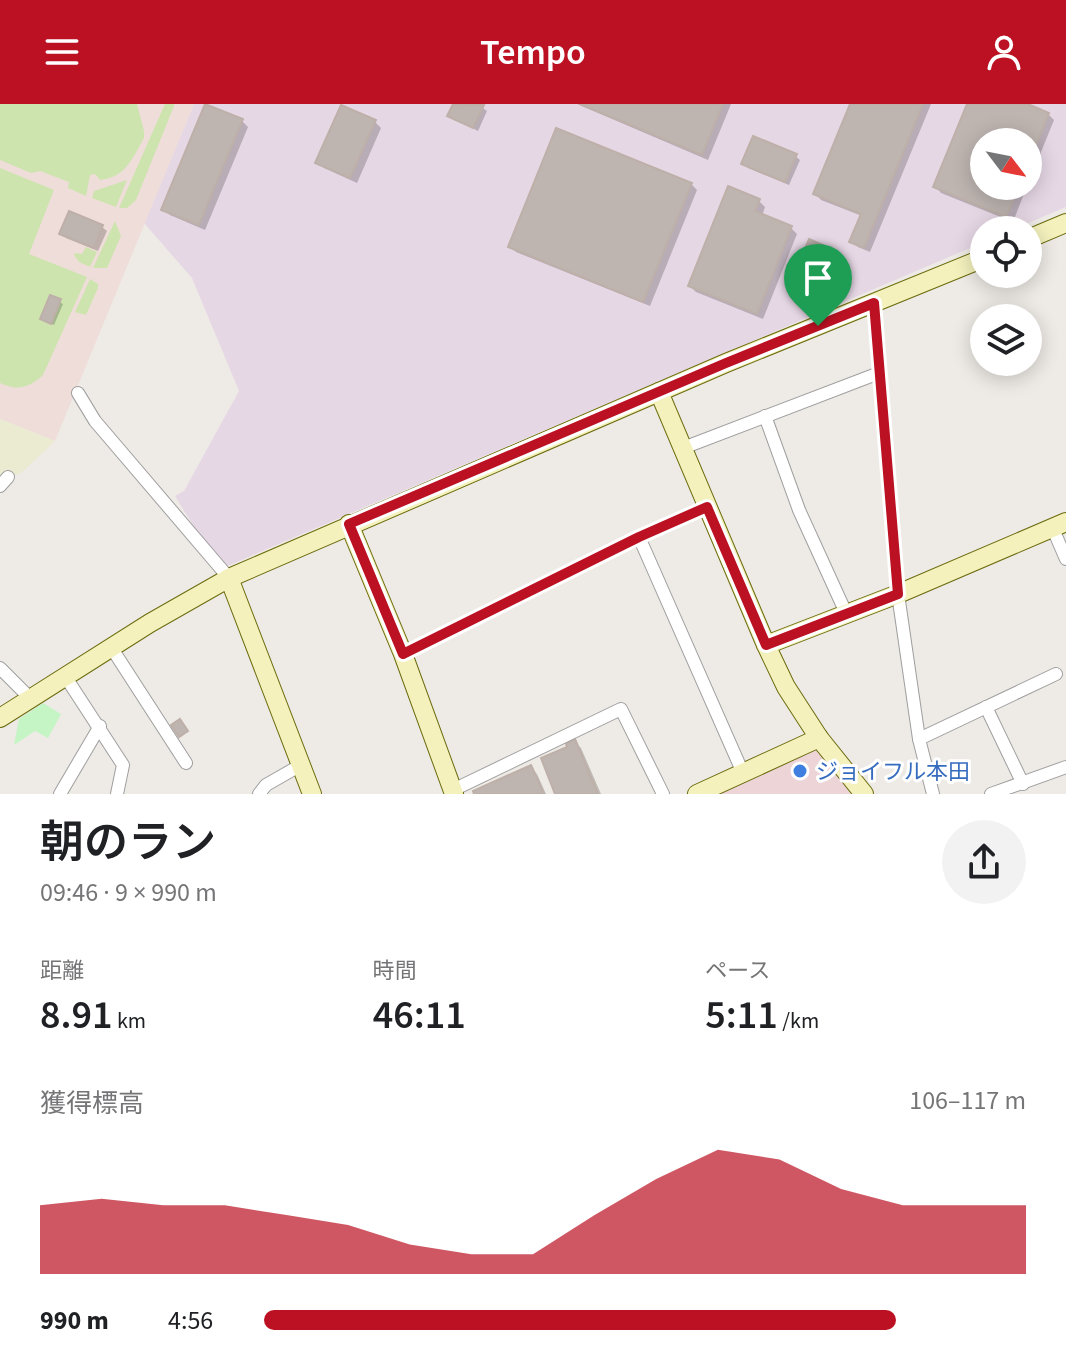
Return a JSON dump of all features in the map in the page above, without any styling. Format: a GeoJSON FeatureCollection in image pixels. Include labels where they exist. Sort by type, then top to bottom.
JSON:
{"type":"FeatureCollection","features":[{"type":"Feature","properties":{"kind":"street"},"geometry":{"type":"LineString","coordinates":[[1042,233],[1066,223]]}},
{"type":"Feature","properties":{"kind":"street"},"geometry":{"type":"LineString","coordinates":[[0,718],[111,647],[229,578],[659,392],[970,264]]}},
{"type":"Feature","properties":{"kind":"street"},"geometry":{"type":"LineString","coordinates":[[874,303],[898,594],[919,739],[933,794]]}},
{"type":"Feature","properties":{"kind":"street"},"geometry":{"type":"LineString","coordinates":[[683,448],[879,373]]}},
{"type":"Feature","properties":{"kind":"street"},"geometry":{"type":"LineString","coordinates":[[659,392],[786,687],[819,738],[864,794]]}},
{"type":"Feature","properties":{"kind":"street"},"geometry":{"type":"LineString","coordinates":[[78,393],[95,421],[229,578],[312,794]]}},
{"type":"Feature","properties":{"kind":"street"},"geometry":{"type":"LineString","coordinates":[[765,416],[799,510],[846,613]]}},
{"type":"Feature","properties":{"kind":"street"},"geometry":{"type":"LineString","coordinates":[[403,654],[639,537],[707,507]]}},
{"type":"Feature","properties":{"kind":"street"},"geometry":{"type":"LineString","coordinates":[[349,524],[403,654],[454,792],[621,709],[663,794]]}},
{"type":"Feature","properties":{"kind":"street"},"geometry":{"type":"LineString","coordinates":[[766,645],[1060,526],[1066,559]]}},
{"type":"Feature","properties":{"kind":"street"},"geometry":{"type":"LineString","coordinates":[[639,537],[743,773]]}},
{"type":"Feature","properties":{"kind":"street"},"geometry":{"type":"LineString","coordinates":[[111,647],[186,763]]}},
{"type":"Feature","properties":{"kind":"street"},"geometry":{"type":"LineString","coordinates":[[0,668],[31,699]]}},
{"type":"Feature","properties":{"kind":"street"},"geometry":{"type":"LineString","coordinates":[[919,739],[1056,674]]}},
{"type":"Feature","properties":{"kind":"street"},"geometry":{"type":"LineString","coordinates":[[65,676],[123,765],[117,794]]}},
{"type":"Feature","properties":{"kind":"street"},"geometry":{"type":"LineString","coordinates":[[986,707],[1023,784]]}},
{"type":"Feature","properties":{"kind":"street"},"geometry":{"type":"LineString","coordinates":[[60,794],[100,726]]}},
{"type":"Feature","properties":{"kind":"street"},"geometry":{"type":"LineString","coordinates":[[697,794],[819,738]]}},
{"type":"Feature","properties":{"kind":"street"},"geometry":{"type":"LineString","coordinates":[[259,794],[266,785],[301,765]]}},
{"type":"Feature","properties":{"kind":"street"},"geometry":{"type":"LineString","coordinates":[[991,794],[1066,767]]}},
{"type":"Feature","properties":{"kind":"shaded area"},"geometry":{"type":"Polygon","coordinates":[[[0,104],[194,104],[55,441],[0,419],[0,104]]]}},
{"type":"Feature","properties":{"kind":"shaded area"},"geometry":{"type":"Polygon","coordinates":[[[194,104],[1066,104],[1066,207],[1042,217],[970,216],[970,248],[225,567],[209,551],[175,496],[184,491],[239,391],[192,278],[144,223],[194,104]]]}},
{"type":"Feature","properties":{"kind":"shaded area","name":"ジョイフル本田"},"geometry":{"type":"Polygon","coordinates":[[[813,747],[821,748],[858,794],[710,794],[813,747]]]}},
{"type":"Feature","properties":{"kind":"green space"},"geometry":{"type":"Polygon","coordinates":[[[0,104],[137,104],[144,138],[122,171],[100,180],[95,174],[90,175],[86,196],[68,188],[69,182],[40,171],[31,173],[0,160],[0,104]]]}},
{"type":"Feature","properties":{"kind":"green space"},"geometry":{"type":"Polygon","coordinates":[[[165,104],[174,106],[136,200],[127,208],[119,208],[165,104]]]}},
{"type":"Feature","properties":{"kind":"green space"},"geometry":{"type":"Polygon","coordinates":[[[0,168],[54,190],[29,254],[87,277],[43,375],[33,383],[17,387],[0,383],[0,168]]]}},
{"type":"Feature","properties":{"kind":"green space"},"geometry":{"type":"Polygon","coordinates":[[[127,180],[116,207],[92,198],[94,191],[127,180]]]}},
{"type":"Feature","properties":{"kind":"green space"},"geometry":{"type":"Polygon","coordinates":[[[115,221],[121,236],[107,268],[93,268],[115,221]]]}},
{"type":"Feature","properties":{"kind":"green space"},"geometry":{"type":"Polygon","coordinates":[[[86,247],[97,252],[90,267],[79,262],[74,255],[82,254],[86,247]]]}},
{"type":"Feature","properties":{"kind":"green space"},"geometry":{"type":"Polygon","coordinates":[[[90,279],[98,284],[98,288],[86,315],[75,312],[90,279]]]}},
{"type":"Feature","properties":{"kind":"green space"},"geometry":{"type":"Polygon","coordinates":[[[0,419],[55,441],[21,473],[8,477],[0,485],[0,419]]]}},
{"type":"Feature","properties":{"kind":"green space"},"geometry":{"type":"Polygon","coordinates":[[[43,703],[61,714],[48,738],[35,731],[14,745],[19,719],[43,703]]]}},
{"type":"Feature","properties":{"kind":"building"},"geometry":{"type":"Polygon","coordinates":[[[205,104],[243,119],[199,225],[161,210],[205,104]]]}},
{"type":"Feature","properties":{"kind":"building"},"geometry":{"type":"Polygon","coordinates":[[[453,104],[484,105],[473,128],[447,116],[453,104]]]}},
{"type":"Feature","properties":{"kind":"building"},"geometry":{"type":"Polygon","coordinates":[[[580,104],[723,104],[702,155],[580,104]]]}},
{"type":"Feature","properties":{"kind":"building"},"geometry":{"type":"Polygon","coordinates":[[[850,104],[923,104],[864,248],[849,242],[861,214],[813,194],[850,104]]]}},
{"type":"Feature","properties":{"kind":"building"},"geometry":{"type":"Polygon","coordinates":[[[967,104],[1028,104],[1049,113],[1042,130],[970,128],[970,200],[1013,200],[1006,216],[933,187],[967,104]]]}},
{"type":"Feature","properties":{"kind":"building"},"geometry":{"type":"Polygon","coordinates":[[[341,105],[376,120],[350,178],[315,163],[341,105]]]}},
{"type":"Feature","properties":{"kind":"building"},"geometry":{"type":"Polygon","coordinates":[[[556,128],[692,183],[643,302],[508,247],[556,128]]]}},
{"type":"Feature","properties":{"kind":"building"},"geometry":{"type":"Polygon","coordinates":[[[753,136],[797,154],[785,182],[741,164],[753,136]]]}},
{"type":"Feature","properties":{"kind":"building"},"geometry":{"type":"Polygon","coordinates":[[[728,186],[760,199],[755,211],[792,226],[757,314],[688,286],[728,186]]]}},
{"type":"Feature","properties":{"kind":"building"},"geometry":{"type":"Polygon","coordinates":[[[69,211],[103,225],[94,248],[59,234],[69,211]]]}},
{"type":"Feature","properties":{"kind":"building"},"geometry":{"type":"Polygon","coordinates":[[[809,239],[823,245],[807,283],[793,278],[809,239]]]}},
{"type":"Feature","properties":{"kind":"building"},"geometry":{"type":"Polygon","coordinates":[[[50,295],[61,299],[51,324],[40,319],[50,295]]]}},
{"type":"Feature","properties":{"kind":"building"},"geometry":{"type":"Polygon","coordinates":[[[180,719],[188,731],[179,737],[171,725],[180,719]]]}},
{"type":"Feature","properties":{"kind":"building"},"geometry":{"type":"Polygon","coordinates":[[[575,739],[598,794],[555,794],[541,758],[567,747],[566,744],[575,739]]]}},
{"type":"Feature","properties":{"kind":"building"},"geometry":{"type":"Polygon","coordinates":[[[531,765],[544,794],[474,794],[473,791],[531,765]]]}},
{"type":"Feature","properties":{"kind":"place","name":"ジョイフル本田"},"geometry":{"type":"Point","coordinates":[800,771]}},
{"type":"Feature","properties":{"kind":"route"},"geometry":{"type":"LineString","coordinates":[[874,303],[898,594],[766,645],[707,507],[639,537],[403,654],[349,524],[818,326],[874,303]]}}]}
